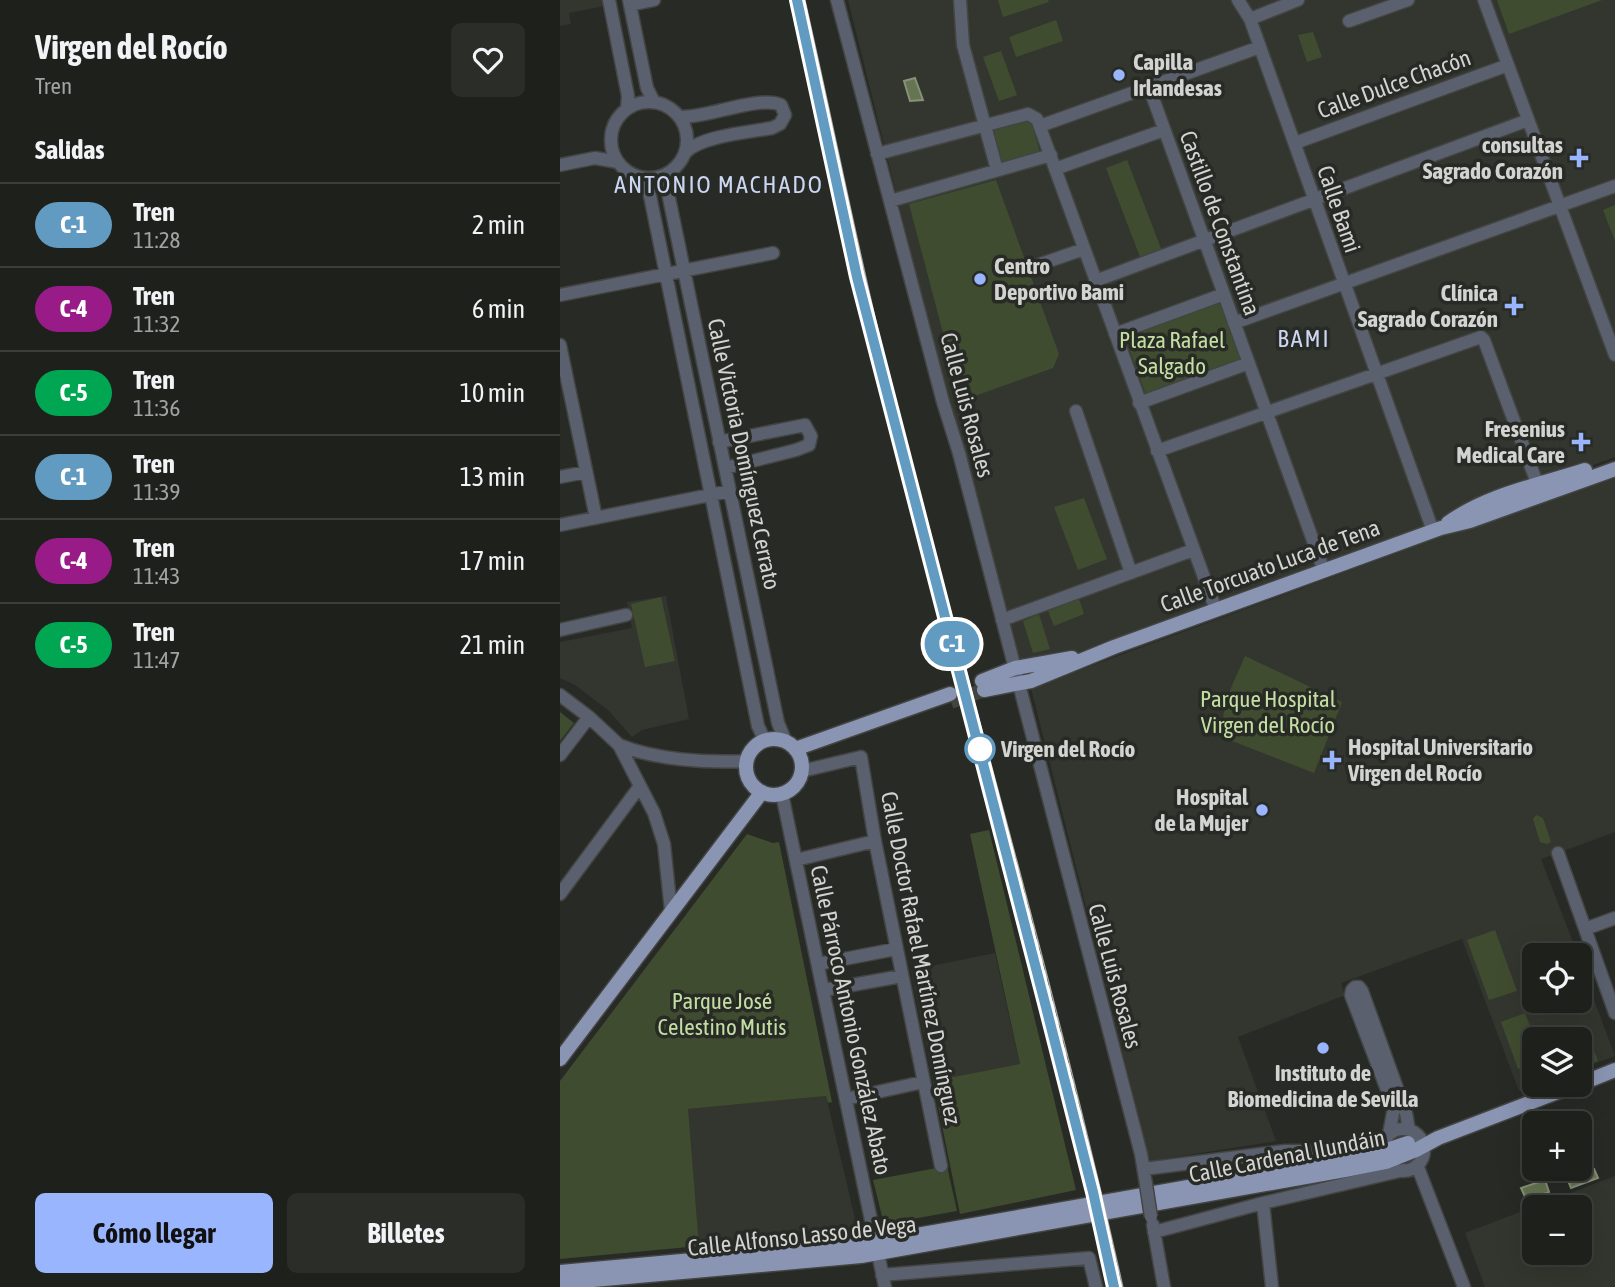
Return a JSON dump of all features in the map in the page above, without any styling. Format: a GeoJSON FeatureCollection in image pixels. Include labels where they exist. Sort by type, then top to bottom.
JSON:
{"type":"FeatureCollection","features":[{"type":"Feature","properties":{"kind":"main road","name":"Calle Torcuato Luca de Tena"},"geometry":{"type":"LineString","coordinates":[[1437,529],[1465,512],[1537,483],[1582,472],[1615,460]]}},
{"type":"Feature","properties":{"kind":"main road","name":"Calle Torcuato Luca de Tena"},"geometry":{"type":"LineString","coordinates":[[983,686],[1114,647],[1437,529],[1471,521],[1615,469]]}},
{"type":"Feature","properties":{"kind":"main road"},"geometry":{"type":"LineString","coordinates":[[796,755],[950,698]]}},
{"type":"Feature","properties":{"kind":"main road"},"geometry":{"type":"LineString","coordinates":[[779,740],[796,755],[796,786],[782,794],[762,792],[751,783],[747,761],[757,746],[765,741],[779,740]]}},
{"type":"Feature","properties":{"kind":"main road"},"geometry":{"type":"LineString","coordinates":[[560,1059],[565,1042],[671,911],[762,792]]}},
{"type":"Feature","properties":{"kind":"main road","name":"Calle Cardenal Ilundáin"},"geometry":{"type":"LineString","coordinates":[[1592,1079],[1615,1070]]}},
{"type":"Feature","properties":{"kind":"main road","name":"Calle Cardenal Ilundáin"},"geometry":{"type":"LineString","coordinates":[[1181,1194],[1384,1157],[1544,1097]]}},
{"type":"Feature","properties":{"kind":"main road","name":"Calle Cardenal Ilundáin"},"geometry":{"type":"LineString","coordinates":[[1181,1194],[1348,1159],[1384,1157]]}},
{"type":"Feature","properties":{"kind":"main road","name":"Calle Alfonso Lasso de Vega"},"geometry":{"type":"LineString","coordinates":[[560,1283],[652,1275],[876,1248],[1181,1194]]}},
{"type":"Feature","properties":{"kind":"main road","name":"Calle Alfonso Lasso de Vega"},"geometry":{"type":"LineString","coordinates":[[560,1272],[652,1275]]}},
{"type":"Feature","properties":{"kind":"street"},"geometry":{"type":"LineString","coordinates":[[609,0],[628,96],[627,109]]}},
{"type":"Feature","properties":{"kind":"street"},"geometry":{"type":"LineString","coordinates":[[654,0],[629,2],[647,88],[654,102]]}},
{"type":"Feature","properties":{"kind":"street","name":"Calle Luis Rosales"},"geometry":{"type":"LineString","coordinates":[[837,0],[1017,677],[1144,1169],[1164,1287]]}},
{"type":"Feature","properties":{"kind":"street"},"geometry":{"type":"LineString","coordinates":[[960,0],[963,45],[997,170]]}},
{"type":"Feature","properties":{"kind":"street","name":"Calle Bami"},"geometry":{"type":"LineString","coordinates":[[1238,0],[1250,19],[1343,284],[1437,529]]}},
{"type":"Feature","properties":{"kind":"street"},"geometry":{"type":"LineString","coordinates":[[1250,19],[1298,0]]}},
{"type":"Feature","properties":{"kind":"street"},"geometry":{"type":"LineString","coordinates":[[1484,0],[1615,355]]}},
{"type":"Feature","properties":{"kind":"street"},"geometry":{"type":"LineString","coordinates":[[1349,22],[1400,1]]}},
{"type":"Feature","properties":{"kind":"street"},"geometry":{"type":"LineString","coordinates":[[1040,126],[1260,47]]}},
{"type":"Feature","properties":{"kind":"street","name":"Calle Dulce Chacón"},"geometry":{"type":"LineString","coordinates":[[1295,143],[1508,65]]}},
{"type":"Feature","properties":{"kind":"street","name":"Castillo de Constantina"},"geometry":{"type":"LineString","coordinates":[[1149,87],[1324,571]]}},
{"type":"Feature","properties":{"kind":"street"},"geometry":{"type":"LineString","coordinates":[[611,139],[612,151],[618,162],[633,175],[656,178],[668,173],[681,161],[691,146],[772,128],[780,124],[785,115],[781,105],[767,101],[696,117],[680,117]]}},
{"type":"Feature","properties":{"kind":"street"},"geometry":{"type":"LineString","coordinates":[[595,158],[605,151],[615,122],[627,109],[643,102],[669,107],[680,117],[687,134],[686,152]]}},
{"type":"Feature","properties":{"kind":"street"},"geometry":{"type":"LineString","coordinates":[[877,153],[1028,114],[1037,119],[1216,610]]}},
{"type":"Feature","properties":{"kind":"street"},"geometry":{"type":"LineString","coordinates":[[1095,281],[1528,120]]}},
{"type":"Feature","properties":{"kind":"street"},"geometry":{"type":"LineString","coordinates":[[1055,169],[1164,130]]}},
{"type":"Feature","properties":{"kind":"street"},"geometry":{"type":"LineString","coordinates":[[890,201],[1051,155]]}},
{"type":"Feature","properties":{"kind":"street"},"geometry":{"type":"LineString","coordinates":[[560,165],[595,158],[618,162]]}},
{"type":"Feature","properties":{"kind":"street","name":"Calle Victoria Domínguez Cerrato"},"geometry":{"type":"LineString","coordinates":[[668,173],[668,193],[778,723],[796,755]]}},
{"type":"Feature","properties":{"kind":"street","name":"Calle Victoria Domínguez Cerrato"},"geometry":{"type":"LineString","coordinates":[[643,178],[649,191],[758,726],[765,741]]}},
{"type":"Feature","properties":{"kind":"street"},"geometry":{"type":"LineString","coordinates":[[1234,323],[1615,187]]}},
{"type":"Feature","properties":{"kind":"street"},"geometry":{"type":"LineString","coordinates":[[1032,267],[1084,249]]}},
{"type":"Feature","properties":{"kind":"street"},"geometry":{"type":"LineString","coordinates":[[560,295],[773,253]]}},
{"type":"Feature","properties":{"kind":"street"},"geometry":{"type":"LineString","coordinates":[[1115,334],[1224,294]]}},
{"type":"Feature","properties":{"kind":"street"},"geometry":{"type":"LineString","coordinates":[[1157,451],[1482,338],[1537,483]]}},
{"type":"Feature","properties":{"kind":"street"},"geometry":{"type":"LineString","coordinates":[[560,345],[565,393],[596,518]]}},
{"type":"Feature","properties":{"kind":"street"},"geometry":{"type":"LineString","coordinates":[[1139,402],[1249,363]]}},
{"type":"Feature","properties":{"kind":"street"},"geometry":{"type":"LineString","coordinates":[[1076,411],[1132,573]]}},
{"type":"Feature","properties":{"kind":"street"},"geometry":{"type":"LineString","coordinates":[[719,442],[805,425],[811,436],[808,445],[796,450],[725,468]]}},
{"type":"Feature","properties":{"kind":"street"},"geometry":{"type":"LineString","coordinates":[[560,477],[586,472]]}},
{"type":"Feature","properties":{"kind":"street"},"geometry":{"type":"LineString","coordinates":[[560,525],[730,491]]}},
{"type":"Feature","properties":{"kind":"street"},"geometry":{"type":"LineString","coordinates":[[1002,620],[1193,550]]}},
{"type":"Feature","properties":{"kind":"street"},"geometry":{"type":"LineString","coordinates":[[560,630],[626,615]]}},
{"type":"Feature","properties":{"kind":"street"},"geometry":{"type":"LineString","coordinates":[[560,695],[620,745],[642,754],[728,762],[747,761]]}},
{"type":"Feature","properties":{"kind":"street"},"geometry":{"type":"LineString","coordinates":[[560,755],[589,717]]}},
{"type":"Feature","properties":{"kind":"street"},"geometry":{"type":"LineString","coordinates":[[620,745],[654,813],[664,844],[670,880],[671,911]]}},
{"type":"Feature","properties":{"kind":"street","name":"Calle Doctor Rafael Martínez Domínguez"},"geometry":{"type":"LineString","coordinates":[[796,755],[860,757],[941,1166]]}},
{"type":"Feature","properties":{"kind":"street"},"geometry":{"type":"LineString","coordinates":[[560,894],[640,786]]}},
{"type":"Feature","properties":{"kind":"street","name":"Calle Párroco Antonio González Abato"},"geometry":{"type":"LineString","coordinates":[[782,794],[883,1281]]}},
{"type":"Feature","properties":{"kind":"street"},"geometry":{"type":"LineString","coordinates":[[796,860],[875,841]]}},
{"type":"Feature","properties":{"kind":"street"},"geometry":{"type":"LineString","coordinates":[[1558,853],[1615,1013]]}},
{"type":"Feature","properties":{"kind":"street"},"geometry":{"type":"LineString","coordinates":[[1585,929],[1615,918]]}},
{"type":"Feature","properties":{"kind":"street"},"geometry":{"type":"LineString","coordinates":[[818,964],[896,949]]}},
{"type":"Feature","properties":{"kind":"street"},"geometry":{"type":"LineString","coordinates":[[824,990],[902,976]]}},
{"type":"Feature","properties":{"kind":"street"},"geometry":{"type":"LineString","coordinates":[[1404,1170],[1394,1168],[1384,1157],[1383,1143],[1389,1134],[1394,1108],[1363,1009],[1406,1113],[1409,1130],[1423,1143],[1422,1158],[1417,1165],[1465,1287]]}},
{"type":"Feature","properties":{"kind":"street"},"geometry":{"type":"LineString","coordinates":[[846,1099],[923,1082]]}},
{"type":"Feature","properties":{"kind":"street"},"geometry":{"type":"LineString","coordinates":[[1389,1134],[1396,1130],[1409,1130]]}},
{"type":"Feature","properties":{"kind":"street","name":"Calle Cardenal Ilundáin"},"geometry":{"type":"LineString","coordinates":[[1144,1169],[1285,1151],[1320,1151],[1348,1159]]}},
{"type":"Feature","properties":{"kind":"street","name":"Calle Cardenal Ilundáin"},"geometry":{"type":"LineString","coordinates":[[1154,1233],[1417,1165]]}},
{"type":"Feature","properties":{"kind":"street"},"geometry":{"type":"LineString","coordinates":[[1263,1203],[1272,1287]]}},
{"type":"Feature","properties":{"kind":"street"},"geometry":{"type":"LineString","coordinates":[[883,1281],[1089,1258],[1096,1287]]}},
{"type":"Feature","properties":{"kind":"shaded area"},"geometry":{"type":"Polygon","coordinates":[[[560,0],[603,0],[604,6],[569,13],[571,24],[560,26],[560,0]]]}},
{"type":"Feature","properties":{"kind":"shaded area"},"geometry":{"type":"Polygon","coordinates":[[[848,0],[1615,0],[1615,457],[1017,678],[848,0]]]}},
{"type":"Feature","properties":{"kind":"shaded area"},"geometry":{"type":"Polygon","coordinates":[[[915,78],[923,100],[910,101],[904,81],[915,78]]]}},
{"type":"Feature","properties":{"kind":"shaded area","name":"Hospital Universitario Virgen del Rocío"},"geometry":{"type":"Polygon","coordinates":[[[1615,473],[1615,832],[1541,859],[1573,943],[1522,943],[1522,1013],[1592,1013],[1592,994],[1615,1056],[1592,1065],[1592,1027],[1522,1027],[1522,1090],[1519,1091],[1462,939],[1341,983],[1345,995],[1238,1037],[1276,1141],[1150,1161],[1031,688],[1615,473]]]}},
{"type":"Feature","properties":{"kind":"shaded area"},"geometry":{"type":"Polygon","coordinates":[[[666,596],[689,719],[642,730],[632,737],[608,710],[575,685],[560,678],[560,642],[632,628],[627,602],[666,596]]]}},
{"type":"Feature","properties":{"kind":"shaded area"},"geometry":{"type":"Polygon","coordinates":[[[995,953],[1020,1065],[933,1081],[911,970],[995,953]]]}},
{"type":"Feature","properties":{"kind":"shaded area"},"geometry":{"type":"Polygon","coordinates":[[[826,1096],[858,1231],[699,1246],[687,1109],[826,1096]]]}},
{"type":"Feature","properties":{"kind":"shaded area"},"geometry":{"type":"Polygon","coordinates":[[[1592,1170],[1598,1178],[1592,1180],[1592,1170]]]}},
{"type":"Feature","properties":{"kind":"shaded area"},"geometry":{"type":"Polygon","coordinates":[[[1615,1176],[1615,1287],[1485,1287],[1465,1233],[1522,1211],[1522,1265],[1592,1265],[1592,1195],[1565,1195],[1615,1176]]]}},
{"type":"Feature","properties":{"kind":"shaded area"},"geometry":{"type":"Polygon","coordinates":[[[1545,1181],[1549,1192],[1524,1195],[1521,1188],[1545,1181]]]}},
{"type":"Feature","properties":{"kind":"shaded area"},"geometry":{"type":"Polygon","coordinates":[[[1568,1181],[1590,1181],[1571,1188],[1568,1181]]]}},
{"type":"Feature","properties":{"kind":"green space"},"geometry":{"type":"Polygon","coordinates":[[[998,0],[1048,0],[1049,2],[1003,17],[998,0]]]}},
{"type":"Feature","properties":{"kind":"green space"},"geometry":{"type":"Polygon","coordinates":[[[1497,0],[1602,0],[1509,34],[1497,0]]]}},
{"type":"Feature","properties":{"kind":"green space"},"geometry":{"type":"Polygon","coordinates":[[[1056,20],[1063,41],[1016,57],[1009,37],[1056,20]]]}},
{"type":"Feature","properties":{"kind":"green space"},"geometry":{"type":"Polygon","coordinates":[[[1313,32],[1322,57],[1307,62],[1298,35],[1313,32]]]}},
{"type":"Feature","properties":{"kind":"green space"},"geometry":{"type":"Polygon","coordinates":[[[1001,51],[1017,95],[999,101],[983,57],[1001,51]]]}},
{"type":"Feature","properties":{"kind":"green space"},"geometry":{"type":"Polygon","coordinates":[[[1031,120],[1040,153],[1002,164],[993,131],[1031,120]]]}},
{"type":"Feature","properties":{"kind":"green space"},"geometry":{"type":"Polygon","coordinates":[[[1127,160],[1162,251],[1140,257],[1106,168],[1127,160]]]}},
{"type":"Feature","properties":{"kind":"green space","name":"Centro Deportivo Bami"},"geometry":{"type":"Polygon","coordinates":[[[996,180],[1059,354],[1053,368],[961,401],[909,204],[996,180]]]}},
{"type":"Feature","properties":{"kind":"green space"},"geometry":{"type":"Polygon","coordinates":[[[1615,205],[1615,241],[1603,210],[1615,205]]]}},
{"type":"Feature","properties":{"kind":"green space","name":"Plaza Rafael Salgado"},"geometry":{"type":"Polygon","coordinates":[[[1222,298],[1246,363],[1147,398],[1124,334],[1222,298]]]}},
{"type":"Feature","properties":{"kind":"green space"},"geometry":{"type":"Polygon","coordinates":[[[1084,498],[1107,559],[1078,570],[1054,507],[1084,498]]]}},
{"type":"Feature","properties":{"kind":"green space"},"geometry":{"type":"Polygon","coordinates":[[[661,597],[675,661],[645,667],[631,604],[661,597]]]}},
{"type":"Feature","properties":{"kind":"green space"},"geometry":{"type":"Polygon","coordinates":[[[1079,599],[1084,614],[1054,626],[1048,611],[1079,599]]]}},
{"type":"Feature","properties":{"kind":"green space"},"geometry":{"type":"Polygon","coordinates":[[[1039,614],[1050,649],[1033,653],[1023,621],[1039,614]]]}},
{"type":"Feature","properties":{"kind":"green space","name":"Parque Hospital Virgen del Rocío"},"geometry":{"type":"Polygon","coordinates":[[[1245,656],[1342,702],[1314,773],[1227,739],[1223,719],[1225,708],[1245,656]]]}},
{"type":"Feature","properties":{"kind":"green space"},"geometry":{"type":"Polygon","coordinates":[[[560,712],[574,723],[560,741],[560,712]]]}},
{"type":"Feature","properties":{"kind":"green space"},"geometry":{"type":"Polygon","coordinates":[[[1536,815],[1543,818],[1551,842],[1547,844],[1540,842],[1533,819],[1536,815]]]}},
{"type":"Feature","properties":{"kind":"green space"},"geometry":{"type":"Polygon","coordinates":[[[989,830],[1076,1190],[960,1214],[933,1081],[1020,1064],[970,834],[989,830]]]}},
{"type":"Feature","properties":{"kind":"green space","name":"Parque José Celestino Mutis"},"geometry":{"type":"Polygon","coordinates":[[[747,834],[773,843],[779,842],[832,1102],[828,1103],[826,1096],[688,1109],[699,1246],[560,1259],[560,1081],[747,834]]]}},
{"type":"Feature","properties":{"kind":"green space"},"geometry":{"type":"Polygon","coordinates":[[[1495,930],[1517,991],[1489,1000],[1467,940],[1495,930]]]}},
{"type":"Feature","properties":{"kind":"green space"},"geometry":{"type":"Polygon","coordinates":[[[1525,1013],[1530,1027],[1522,1027],[1522,1068],[1518,1069],[1501,1022],[1525,1013]]]}},
{"type":"Feature","properties":{"kind":"green space"},"geometry":{"type":"Polygon","coordinates":[[[1592,1046],[1598,1061],[1592,1063],[1592,1046]]]}},
{"type":"Feature","properties":{"kind":"green space"},"geometry":{"type":"Polygon","coordinates":[[[947,1166],[957,1211],[884,1224],[873,1180],[947,1166]]]}},
{"type":"Feature","properties":{"kind":"tunnel"},"geometry":{"type":"LineString","coordinates":[[951,702],[984,690]]}},
{"type":"Feature","properties":{"kind":"railway"},"geometry":{"type":"LineString","coordinates":[[803,0],[895,409],[1040,957],[1121,1287]]}},
{"type":"Feature","properties":{"kind":"train","name":"C-1"},"geometry":{"type":"LineString","coordinates":[[797,0],[857,277],[926,551],[971,711],[1093,1192],[1114,1287]]}},
{"type":"Feature","properties":{"kind":"place","name":"Capilla Irlandesas"},"geometry":{"type":"Point","coordinates":[1119,75]}},
{"type":"Feature","properties":{"kind":"place","name":"consultas Sagrado Corazón"},"geometry":{"type":"Point","coordinates":[1579,158]}},
{"type":"Feature","properties":{"kind":"place","name":"Centro Deportivo Bami"},"geometry":{"type":"Point","coordinates":[980,279]}},
{"type":"Feature","properties":{"kind":"place","name":"Clínica Sagrado Corazón"},"geometry":{"type":"Point","coordinates":[1514,306]}},
{"type":"Feature","properties":{"kind":"place","name":"Fresenius Medical Care"},"geometry":{"type":"Point","coordinates":[1581,442]}},
{"type":"Feature","properties":{"kind":"place","name":"Virgen del Rocío"},"geometry":{"type":"Point","coordinates":[980,749]}},
{"type":"Feature","properties":{"kind":"place","name":"Hospital Universitario Virgen del Rocío"},"geometry":{"type":"Point","coordinates":[1332,760]}},
{"type":"Feature","properties":{"kind":"place","name":"Hospital de la Mujer"},"geometry":{"type":"Point","coordinates":[1262,810]}},
{"type":"Feature","properties":{"kind":"place","name":"Instituto de Biomedicina de Sevilla"},"geometry":{"type":"Point","coordinates":[1323,1048]}},
{"type":"Feature","properties":{"kind":"district","name":"ANTONIO MACHADO"},"geometry":{"type":"Point","coordinates":[719,185]}},
{"type":"Feature","properties":{"kind":"district","name":"BAMI"},"geometry":{"type":"Point","coordinates":[1304,339]}}]}
